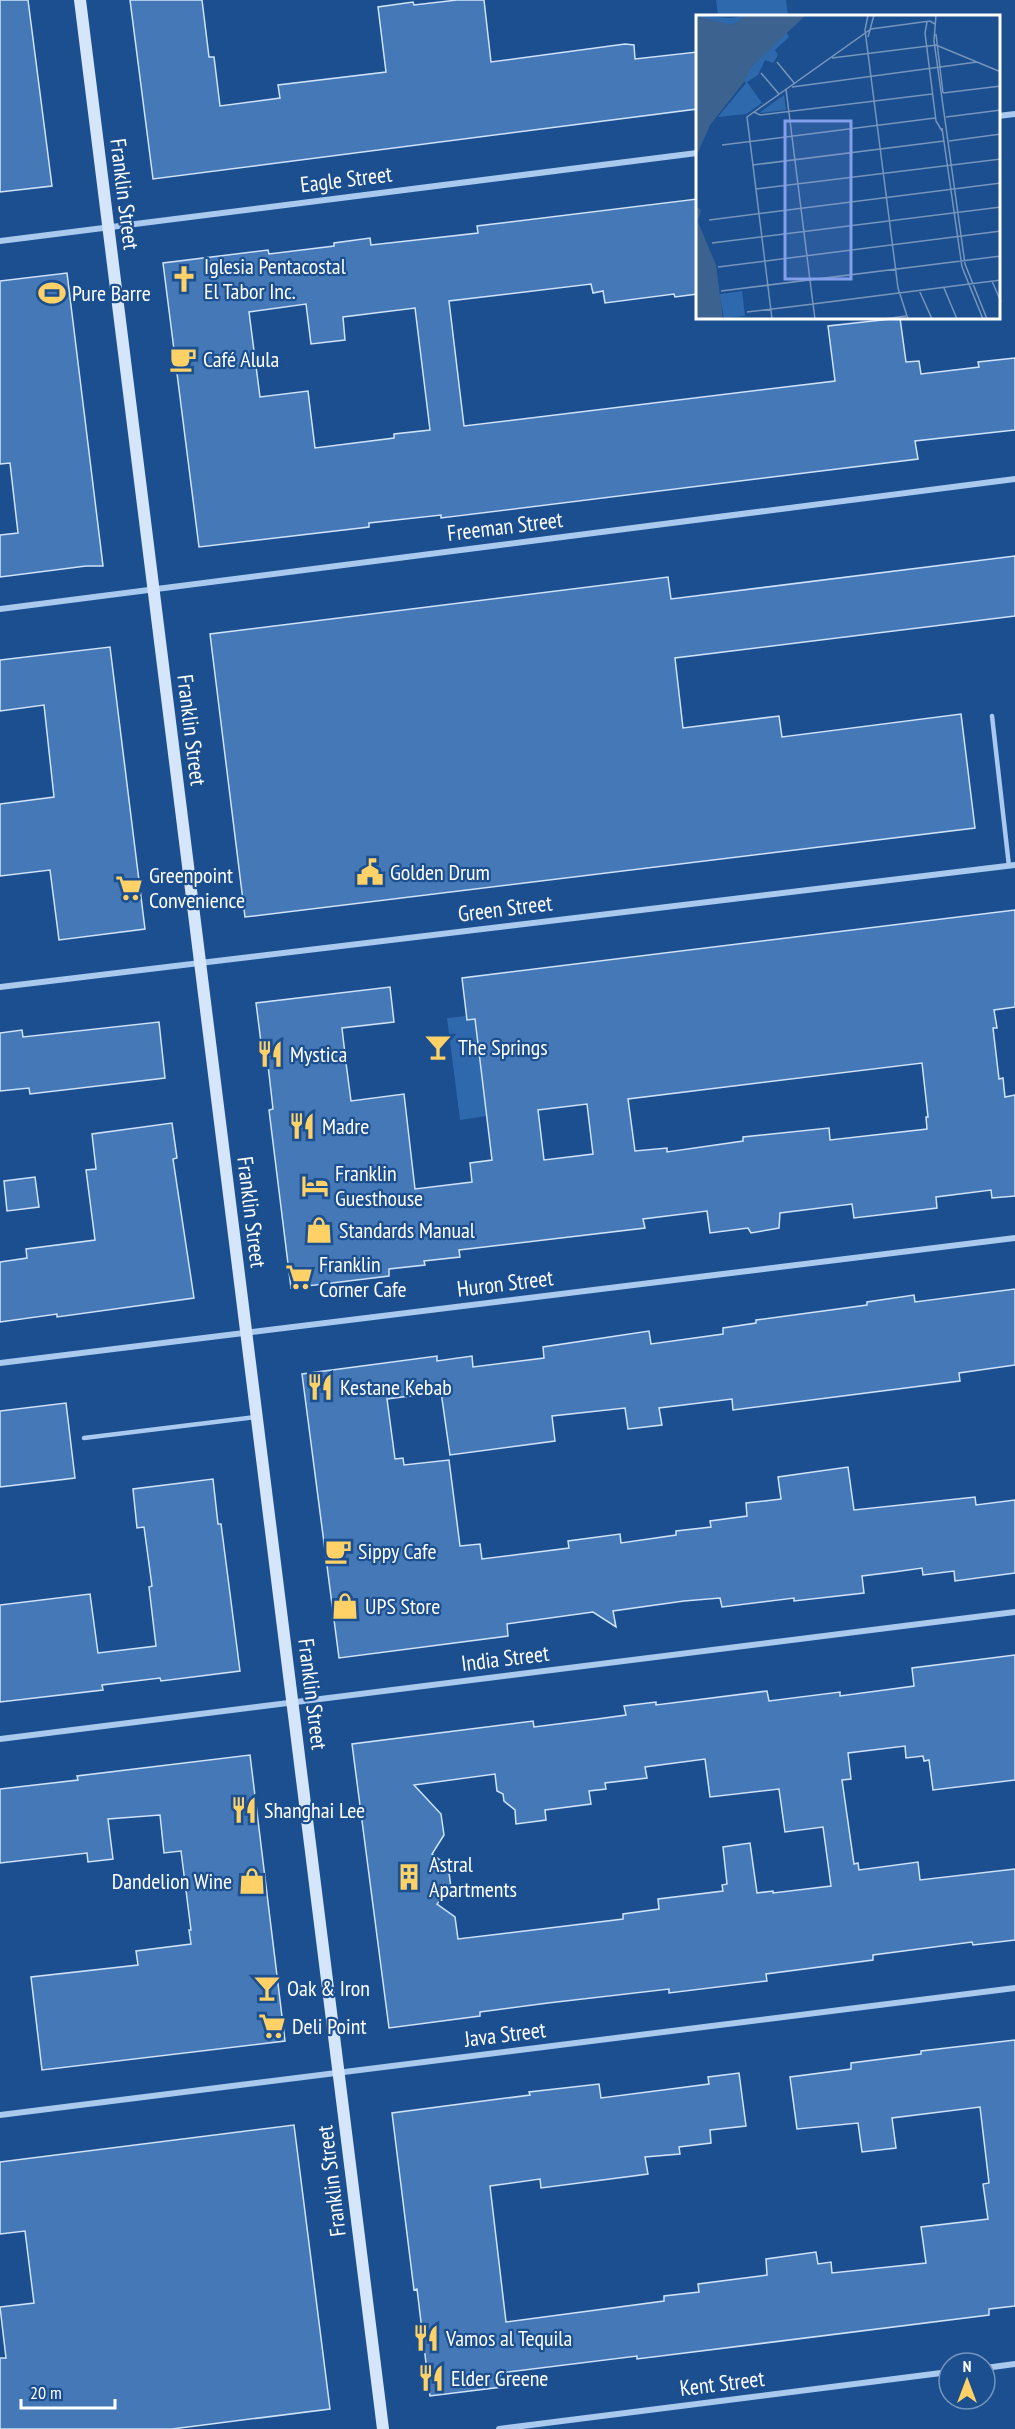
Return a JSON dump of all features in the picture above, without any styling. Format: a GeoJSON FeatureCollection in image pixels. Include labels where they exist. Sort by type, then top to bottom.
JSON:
{"type":"FeatureCollection","features":[{"type":"Feature","properties":{"kind":"street","name":"Franklin Street"},"geometry":{"type":"LineString","coordinates":[[80,0],[383,2429]]}},
{"type":"Feature","properties":{"kind":"street"},"geometry":{"type":"LineString","coordinates":[[1000,116],[1015,114]]}},
{"type":"Feature","properties":{"kind":"street","name":"Eagle Street"},"geometry":{"type":"LineString","coordinates":[[0,241],[696,153]]}},
{"type":"Feature","properties":{"kind":"street","name":"Freeman Street"},"geometry":{"type":"LineString","coordinates":[[0,609],[1015,479]]}},
{"type":"Feature","properties":{"kind":"street","name":"Green Street"},"geometry":{"type":"LineString","coordinates":[[0,987],[1012,865]]}},
{"type":"Feature","properties":{"kind":"street","name":"Huron Street"},"geometry":{"type":"LineString","coordinates":[[0,1363],[1015,1238]]}},
{"type":"Feature","properties":{"kind":"street","name":"India Street"},"geometry":{"type":"LineString","coordinates":[[0,1739],[1015,1612]]}},
{"type":"Feature","properties":{"kind":"street","name":"Java Street"},"geometry":{"type":"LineString","coordinates":[[0,2115],[1015,1988]]}},
{"type":"Feature","properties":{"kind":"street"},"geometry":{"type":"LineString","coordinates":[[997,2366],[1015,2364]]}},
{"type":"Feature","properties":{"kind":"street","name":"Kent Street"},"geometry":{"type":"LineString","coordinates":[[500,2429],[937,2374]]}},
{"type":"Feature","properties":{"kind":"lane"},"geometry":{"type":"LineString","coordinates":[[992,716],[1012,865]]}},
{"type":"Feature","properties":{"kind":"lane"},"geometry":{"type":"LineString","coordinates":[[84,1438],[256,1417]]}},
{"type":"Feature","properties":{"kind":"shaded area"},"geometry":{"type":"Polygon","coordinates":[[[716,0],[786,0],[788,15],[718,15],[716,0]]]}},
{"type":"Feature","properties":{"kind":"shaded area"},"geometry":{"type":"Polygon","coordinates":[[[466,1016],[467,1020],[475,1019],[487,1116],[460,1120],[447,1018],[466,1016]]]}},
{"type":"Feature","properties":{"kind":"building"},"geometry":{"type":"Polygon","coordinates":[[[0,0],[28,0],[52,186],[0,192],[0,0]]]}},
{"type":"Feature","properties":{"kind":"building"},"geometry":{"type":"Polygon","coordinates":[[[130,0],[202,0],[209,57],[214,57],[220,106],[280,98],[278,85],[386,72],[378,7],[413,2],[414,5],[457,0],[484,0],[491,62],[625,44],[634,45],[635,59],[696,52],[696,109],[153,179],[130,0]]]}},
{"type":"Feature","properties":{"kind":"building"},"geometry":{"type":"Polygon","coordinates":[[[696,199],[696,294],[675,297],[674,294],[605,303],[603,291],[593,293],[591,284],[449,301],[464,426],[835,381],[828,326],[900,320],[906,362],[919,361],[921,374],[979,367],[978,362],[1015,358],[1015,430],[915,441],[918,459],[441,518],[441,515],[369,523],[369,527],[199,547],[163,263],[268,250],[269,254],[334,246],[334,243],[370,238],[371,245],[478,233],[477,226],[696,199]],[[306,304],[249,312],[260,397],[308,391],[315,448],[394,438],[394,434],[430,430],[415,308],[343,317],[345,340],[311,344],[306,304]]]}},
{"type":"Feature","properties":{"kind":"building"},"geometry":{"type":"Polygon","coordinates":[[[67,273],[103,566],[86,566],[0,577],[0,535],[18,533],[10,463],[0,464],[0,281],[67,273]]]}},
{"type":"Feature","properties":{"kind":"building"},"geometry":{"type":"Polygon","coordinates":[[[1015,556],[1015,616],[675,658],[683,728],[779,716],[782,737],[961,714],[975,828],[245,917],[210,634],[668,577],[671,599],[1015,556]]]}},
{"type":"Feature","properties":{"kind":"building"},"geometry":{"type":"Polygon","coordinates":[[[110,647],[145,929],[59,940],[50,870],[0,876],[0,804],[54,797],[44,705],[0,711],[0,660],[110,647]]]}},
{"type":"Feature","properties":{"kind":"building"},"geometry":{"type":"Polygon","coordinates":[[[1015,910],[1015,1007],[994,1010],[997,1028],[993,1028],[999,1079],[1003,1078],[1005,1097],[1015,1095],[1015,1196],[992,1198],[991,1190],[936,1197],[937,1208],[854,1218],[852,1204],[780,1213],[779,1228],[751,1233],[748,1228],[710,1233],[707,1211],[643,1219],[645,1228],[459,1250],[460,1257],[424,1261],[425,1265],[389,1269],[389,1276],[291,1288],[269,1110],[273,1109],[268,1065],[264,1066],[256,1003],[390,987],[394,1022],[342,1028],[346,1063],[351,1101],[404,1094],[415,1189],[472,1182],[470,1163],[492,1160],[475,1019],[467,1020],[462,978],[1015,910]],[[922,1063],[628,1099],[635,1151],[667,1148],[667,1152],[743,1141],[743,1137],[829,1128],[830,1140],[927,1129],[926,1117],[928,1117],[922,1063]],[[587,1104],[538,1110],[544,1160],[593,1154],[587,1104]]]}},
{"type":"Feature","properties":{"kind":"building"},"geometry":{"type":"Polygon","coordinates":[[[159,1022],[165,1078],[30,1094],[29,1088],[0,1091],[0,1033],[22,1030],[23,1037],[159,1022]]]}},
{"type":"Feature","properties":{"kind":"building"},"geometry":{"type":"Polygon","coordinates":[[[172,1123],[177,1158],[173,1159],[194,1298],[57,1317],[57,1314],[0,1322],[0,1262],[27,1258],[26,1249],[95,1240],[86,1170],[96,1169],[92,1134],[172,1123]]]}},
{"type":"Feature","properties":{"kind":"building"},"geometry":{"type":"Polygon","coordinates":[[[35,1177],[39,1207],[7,1211],[4,1181],[35,1177]]]}},
{"type":"Feature","properties":{"kind":"building"},"geometry":{"type":"Polygon","coordinates":[[[1015,1289],[1015,1365],[959,1373],[960,1381],[733,1410],[732,1399],[659,1408],[662,1425],[628,1429],[625,1408],[552,1416],[555,1441],[450,1455],[441,1392],[387,1399],[395,1459],[403,1458],[404,1465],[449,1460],[460,1546],[480,1544],[482,1559],[569,1548],[568,1541],[620,1534],[621,1543],[676,1535],[676,1531],[711,1527],[710,1521],[747,1516],[746,1503],[781,1499],[778,1477],[848,1467],[854,1510],[975,1497],[976,1505],[1015,1500],[1015,1573],[955,1581],[954,1571],[923,1575],[922,1568],[862,1576],[864,1593],[794,1601],[794,1598],[722,1607],[720,1598],[684,1601],[613,1611],[616,1627],[593,1612],[507,1624],[508,1636],[339,1658],[302,1374],[437,1356],[437,1361],[472,1356],[473,1367],[544,1358],[543,1347],[649,1331],[651,1344],[723,1334],[723,1328],[756,1323],[756,1320],[867,1305],[867,1302],[914,1295],[915,1302],[1015,1289]]]}},
{"type":"Feature","properties":{"kind":"building"},"geometry":{"type":"Polygon","coordinates":[[[66,1403],[75,1478],[0,1487],[0,1411],[66,1403]]]}},
{"type":"Feature","properties":{"kind":"building"},"geometry":{"type":"Polygon","coordinates":[[[213,1479],[240,1671],[161,1681],[160,1678],[102,1685],[103,1690],[0,1702],[0,1605],[90,1594],[98,1653],[156,1646],[149,1587],[152,1586],[144,1527],[137,1528],[133,1489],[213,1479]]]}},
{"type":"Feature","properties":{"kind":"building"},"geometry":{"type":"Polygon","coordinates":[[[1015,1655],[1015,1780],[933,1790],[929,1760],[924,1761],[923,1756],[906,1758],[905,1746],[848,1753],[851,1779],[842,1780],[854,1864],[858,1863],[859,1870],[918,1862],[920,1880],[1015,1869],[1015,1940],[973,1945],[972,1942],[873,1955],[873,1960],[766,1974],[767,1981],[669,1993],[669,1989],[548,2003],[480,2012],[480,2016],[389,2028],[352,1744],[533,1721],[534,1727],[626,1715],[624,1706],[656,1702],[656,1705],[767,1691],[769,1701],[840,1692],[840,1696],[914,1686],[912,1668],[1015,1655]],[[705,1759],[645,1767],[647,1778],[605,1783],[606,1789],[589,1791],[591,1804],[545,1810],[546,1820],[516,1824],[515,1810],[504,1801],[503,1794],[497,1791],[495,1774],[414,1785],[441,1814],[444,1835],[432,1854],[448,1866],[451,1887],[437,1904],[455,1917],[458,1939],[623,1919],[623,1914],[659,1909],[658,1899],[723,1891],[722,1885],[727,1884],[723,1847],[750,1843],[757,1893],[831,1886],[823,1827],[785,1832],[779,1789],[710,1797],[705,1759]]]}},
{"type":"Feature","properties":{"kind":"building"},"geometry":{"type":"Polygon","coordinates":[[[250,1755],[285,2041],[42,2070],[31,1977],[138,1965],[136,1951],[191,1944],[181,1851],[164,1853],[160,1815],[108,1819],[113,1859],[88,1862],[87,1853],[0,1863],[0,1789],[78,1780],[77,1776],[250,1755]]]}},
{"type":"Feature","properties":{"kind":"building"},"geometry":{"type":"Polygon","coordinates":[[[1015,2040],[1015,2306],[989,2309],[989,2315],[637,2359],[637,2356],[500,2373],[502,2387],[430,2396],[392,2113],[599,2084],[601,2098],[709,2084],[708,2077],[739,2073],[746,2126],[710,2130],[711,2143],[679,2147],[680,2154],[645,2157],[648,2174],[541,2188],[540,2179],[490,2186],[506,2322],[664,2301],[664,2296],[699,2292],[698,2284],[767,2275],[766,2259],[816,2252],[818,2264],[831,2262],[832,2273],[926,2263],[921,2227],[988,2219],[983,2184],[989,2183],[980,2107],[892,2118],[896,2148],[862,2152],[858,2123],[797,2129],[790,2077],[851,2069],[851,2063],[921,2054],[921,2051],[1015,2040]]]}},
{"type":"Feature","properties":{"kind":"building"},"geometry":{"type":"Polygon","coordinates":[[[294,2125],[330,2409],[172,2429],[0,2429],[0,2358],[6,2358],[0,2307],[34,2303],[25,2231],[0,2234],[0,2162],[294,2125]]]}},
{"type":"Feature","properties":{"kind":"place","name":"Iglesia Pentacostal El Tabor Inc."},"geometry":{"type":"Point","coordinates":[184,279]}},
{"type":"Feature","properties":{"kind":"place","name":"Pure Barre"},"geometry":{"type":"Point","coordinates":[52,293]}},
{"type":"Feature","properties":{"kind":"place","name":"Café Alula"},"geometry":{"type":"Point","coordinates":[183,359]}},
{"type":"Feature","properties":{"kind":"place","name":"Golden Drum"},"geometry":{"type":"Point","coordinates":[370,872]}},
{"type":"Feature","properties":{"kind":"place","name":"Greenpoint Convenience"},"geometry":{"type":"Point","coordinates":[129,888]}},
{"type":"Feature","properties":{"kind":"place","name":"The Springs"},"geometry":{"type":"Point","coordinates":[438,1047]}},
{"type":"Feature","properties":{"kind":"place","name":"Mystica"},"geometry":{"type":"Point","coordinates":[270,1054]}},
{"type":"Feature","properties":{"kind":"place","name":"Madre"},"geometry":{"type":"Point","coordinates":[302,1126]}},
{"type":"Feature","properties":{"kind":"place","name":"Franklin Guesthouse"},"geometry":{"type":"Point","coordinates":[315,1186]}},
{"type":"Feature","properties":{"kind":"place","name":"Standards Manual"},"geometry":{"type":"Point","coordinates":[319,1230]}},
{"type":"Feature","properties":{"kind":"place","name":"Franklin Corner Cafe"},"geometry":{"type":"Point","coordinates":[299,1277]}},
{"type":"Feature","properties":{"kind":"place","name":"Kestane Kebab"},"geometry":{"type":"Point","coordinates":[320,1387]}},
{"type":"Feature","properties":{"kind":"place","name":"Sippy Cafe"},"geometry":{"type":"Point","coordinates":[338,1551]}},
{"type":"Feature","properties":{"kind":"place","name":"UPS Store"},"geometry":{"type":"Point","coordinates":[345,1606]}},
{"type":"Feature","properties":{"kind":"place","name":"Shanghai Lee"},"geometry":{"type":"Point","coordinates":[244,1810]}},
{"type":"Feature","properties":{"kind":"place","name":"Astral Apartments"},"geometry":{"type":"Point","coordinates":[409,1877]}},
{"type":"Feature","properties":{"kind":"place","name":"Dandelion Wine"},"geometry":{"type":"Point","coordinates":[252,1881]}},
{"type":"Feature","properties":{"kind":"place","name":"Oak & Iron"},"geometry":{"type":"Point","coordinates":[267,1988]}},
{"type":"Feature","properties":{"kind":"place","name":"Deli Point"},"geometry":{"type":"Point","coordinates":[272,2026]}},
{"type":"Feature","properties":{"kind":"place","name":"Vamos al Tequila"},"geometry":{"type":"Point","coordinates":[426,2338]}},
{"type":"Feature","properties":{"kind":"place","name":"Elder Greene"},"geometry":{"type":"Point","coordinates":[431,2378]}}]}
